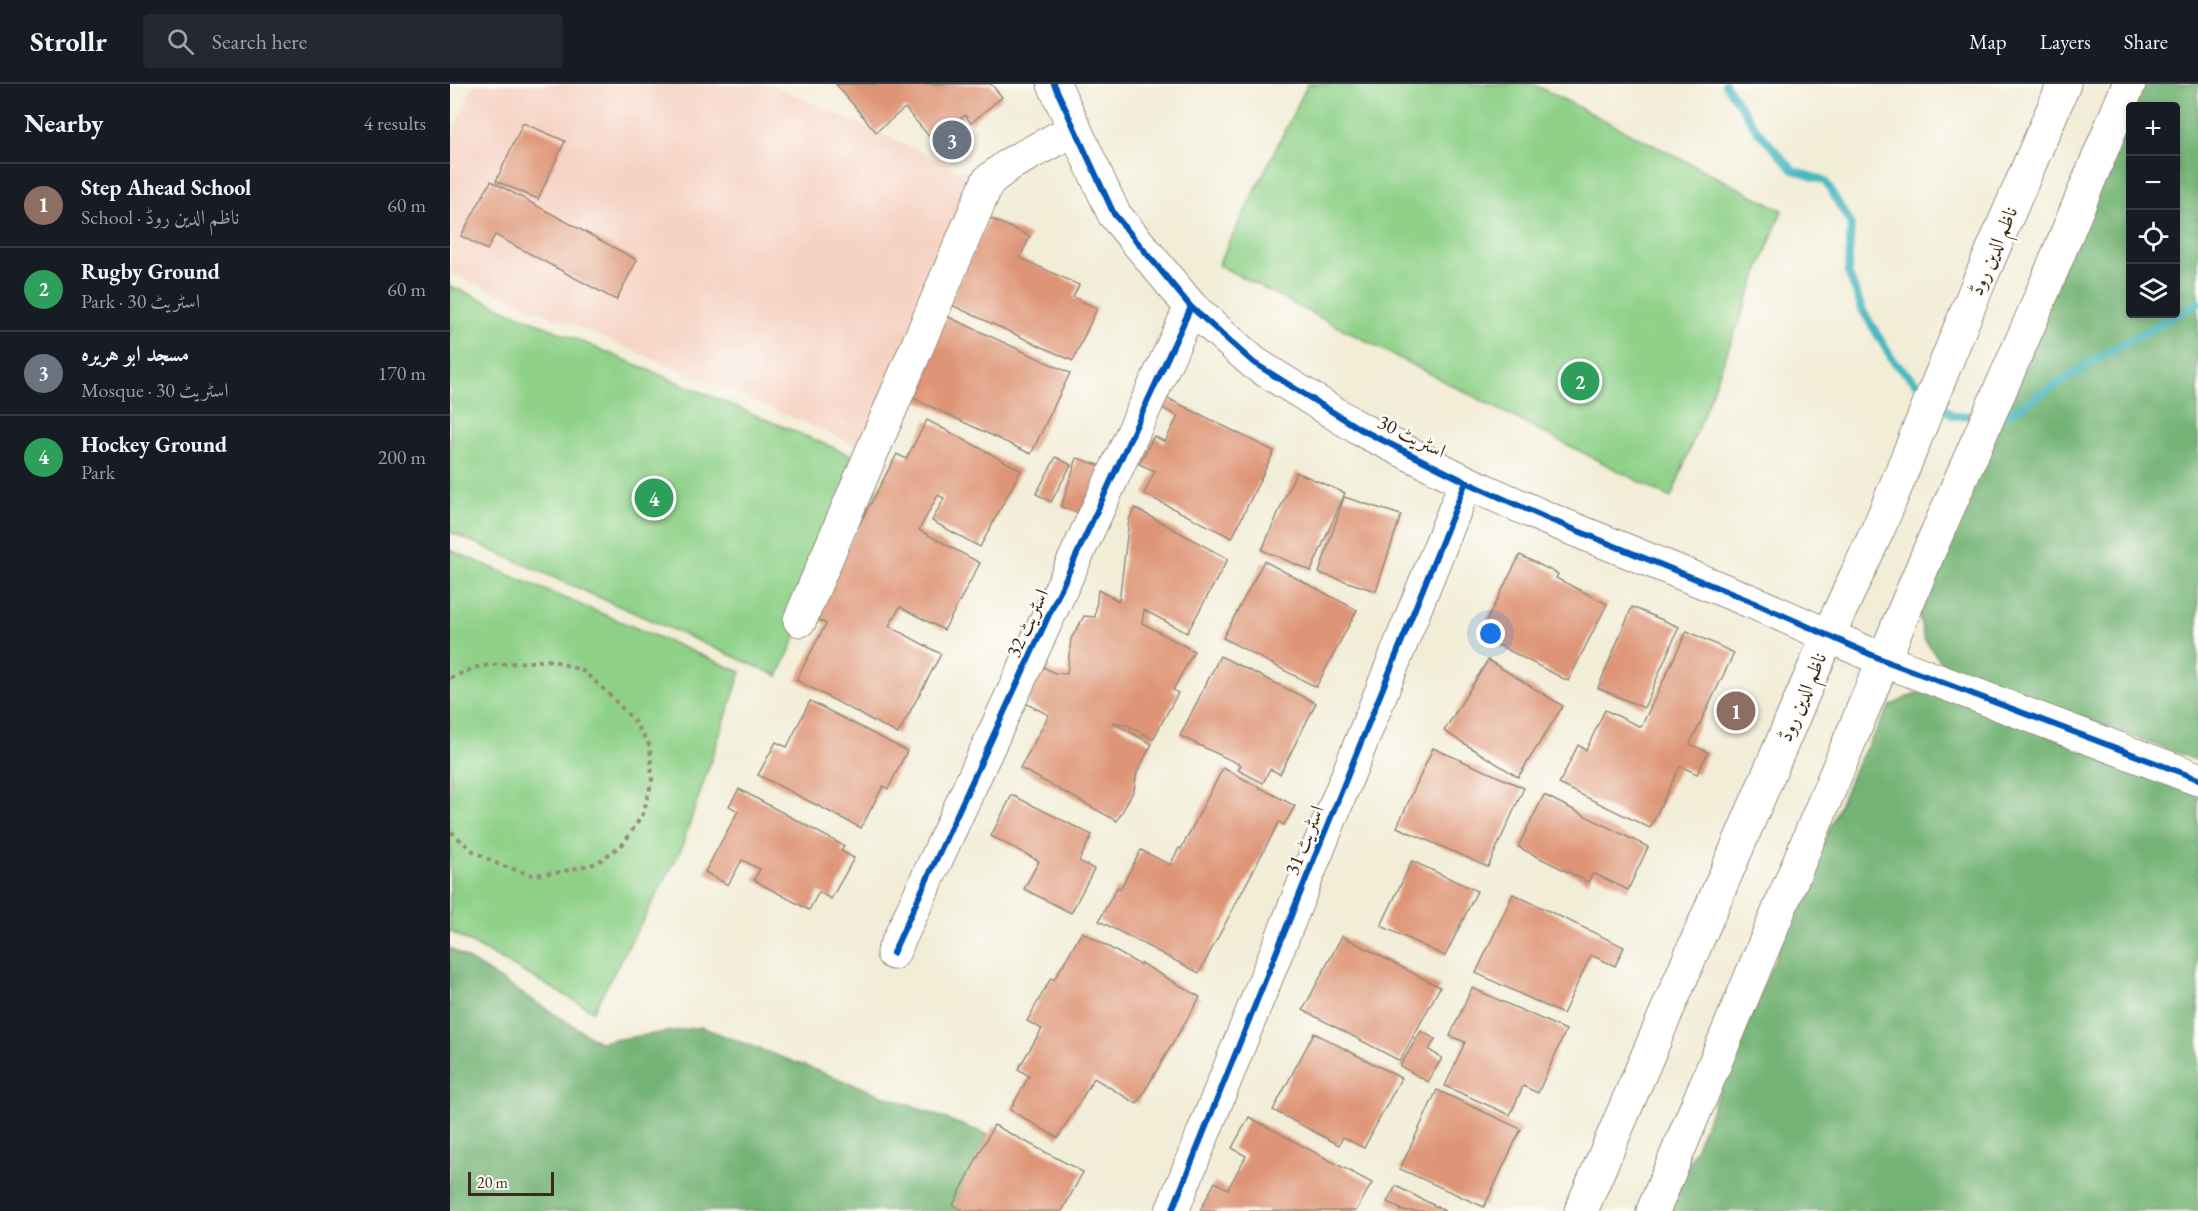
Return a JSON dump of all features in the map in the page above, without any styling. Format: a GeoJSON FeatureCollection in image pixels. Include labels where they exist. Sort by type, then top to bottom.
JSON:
{"type":"FeatureCollection","features":[{"type":"Feature","properties":{"kind":"street","name":"اسٹریٹ 30"},"geometry":{"type":"LineString","coordinates":[[1054,84],[1114,214],[1191,307],[1254,363],[1360,429],[1466,482],[1546,518],[1755,603],[1883,660],[2198,779]]}},
{"type":"Feature","properties":{"kind":"street","name":"ناظم الدین روڈ"},"geometry":{"type":"LineString","coordinates":[[1581,1211],[1828,636],[1880,525],[1976,289],[2064,84]]}},
{"type":"Feature","properties":{"kind":"street"},"geometry":{"type":"LineString","coordinates":[[1653,1211],[1883,660],[2031,320],[2129,84]]}},
{"type":"Feature","properties":{"kind":"street"},"geometry":{"type":"LineString","coordinates":[[800,620],[988,181],[1010,164],[1075,129]]}},
{"type":"Feature","properties":{"kind":"street","name":"اسٹریٹ 32"},"geometry":{"type":"LineString","coordinates":[[893,953],[1191,307]]}},
{"type":"Feature","properties":{"kind":"street","name":"اسٹریٹ 31"},"geometry":{"type":"LineString","coordinates":[[1172,1211],[1466,482]]}},
{"type":"Feature","properties":{"kind":"path"},"geometry":{"type":"LineString","coordinates":[[450,678],[480,666],[551,660],[583,671],[633,720],[650,746],[652,780],[643,813],[624,843],[597,863],[561,872],[532,874],[501,865],[473,851],[450,831]]}},
{"type":"Feature","properties":{"kind":"shaded area"},"geometry":{"type":"Polygon","coordinates":[[[473,84],[771,84],[983,180],[878,454],[450,273],[450,139],[473,84]]]}},
{"type":"Feature","properties":{"kind":"green space"},"geometry":{"type":"Polygon","coordinates":[[[1308,84],[1533,84],[1782,210],[1671,498],[1218,265],[1308,84]]]}},
{"type":"Feature","properties":{"kind":"green space"},"geometry":{"type":"Polygon","coordinates":[[[2139,84],[2198,84],[2198,761],[1943,665],[1924,639],[1917,605],[2126,115],[2126,318],[2180,318],[2180,102],[2131,102],[2139,84]]]}},
{"type":"Feature","properties":{"kind":"green space"},"geometry":{"type":"Polygon","coordinates":[[[450,286],[874,465],[778,676],[450,532],[450,286]]]}},
{"type":"Feature","properties":{"kind":"green space"},"geometry":{"type":"Polygon","coordinates":[[[450,550],[741,672],[680,852],[593,1011],[450,931],[450,550]]]}},
{"type":"Feature","properties":{"kind":"green space"},"geometry":{"type":"Polygon","coordinates":[[[1916,693],[1943,693],[2198,794],[2198,1211],[1669,1211],[1854,770],[1890,706],[1916,693]]]}},
{"type":"Feature","properties":{"kind":"green space"},"geometry":{"type":"Polygon","coordinates":[[[450,948],[599,1042],[701,1027],[1002,1140],[980,1211],[450,1211],[450,948]]]}},
{"type":"Feature","properties":{"kind":"building"},"geometry":{"type":"Polygon","coordinates":[[[836,84],[991,84],[1002,97],[971,123],[965,115],[934,142],[905,108],[876,132],[836,84]]]}},
{"type":"Feature","properties":{"kind":"building"},"geometry":{"type":"Polygon","coordinates":[[[523,123],[565,141],[538,199],[496,181],[523,123]]]}},
{"type":"Feature","properties":{"kind":"building"},"geometry":{"type":"Polygon","coordinates":[[[491,181],[637,260],[616,300],[495,235],[487,250],[461,236],[491,181]]]}},
{"type":"Feature","properties":{"kind":"building"},"geometry":{"type":"Polygon","coordinates":[[[989,218],[1030,236],[1020,258],[1079,285],[1073,297],[1097,308],[1073,361],[949,304],[989,218]]]}},
{"type":"Feature","properties":{"kind":"building"},"geometry":{"type":"Polygon","coordinates":[[[942,314],[1070,373],[1031,454],[904,394],[942,314]]]}},
{"type":"Feature","properties":{"kind":"building"},"geometry":{"type":"Polygon","coordinates":[[[1155,392],[1274,451],[1232,538],[1144,494],[1155,471],[1139,464],[1154,436],[1165,442],[1178,416],[1150,402],[1155,392]]]}},
{"type":"Feature","properties":{"kind":"building"},"geometry":{"type":"Polygon","coordinates":[[[927,420],[1021,470],[980,547],[932,521],[944,498],[938,495],[919,530],[980,563],[944,630],[900,607],[889,626],[941,654],[898,734],[796,680],[826,624],[811,615],[897,454],[906,459],[927,420]]]}},
{"type":"Feature","properties":{"kind":"building"},"geometry":{"type":"Polygon","coordinates":[[[1056,457],[1071,465],[1051,502],[1036,494],[1056,457]]]}},
{"type":"Feature","properties":{"kind":"building"},"geometry":{"type":"Polygon","coordinates":[[[1077,458],[1108,468],[1092,517],[1061,507],[1077,458]]]}},
{"type":"Feature","properties":{"kind":"building"},"geometry":{"type":"Polygon","coordinates":[[[1296,472],[1345,493],[1311,571],[1262,550],[1296,472]]]}},
{"type":"Feature","properties":{"kind":"building"},"geometry":{"type":"Polygon","coordinates":[[[1344,497],[1401,515],[1376,591],[1319,573],[1344,497]]]}},
{"type":"Feature","properties":{"kind":"building"},"geometry":{"type":"Polygon","coordinates":[[[1135,508],[1228,559],[1187,633],[1144,610],[1142,623],[1194,651],[1173,690],[1178,693],[1153,739],[1125,724],[1112,722],[1152,744],[1137,772],[1134,790],[1117,821],[1020,768],[1049,715],[1027,704],[1029,687],[1041,666],[1055,673],[1067,674],[1071,639],[1084,616],[1095,617],[1098,590],[1119,601],[1129,520],[1135,508]]]}},
{"type":"Feature","properties":{"kind":"building"},"geometry":{"type":"Polygon","coordinates":[[[1520,555],[1558,574],[1556,578],[1607,604],[1568,681],[1479,635],[1520,555]]]}},
{"type":"Feature","properties":{"kind":"building"},"geometry":{"type":"Polygon","coordinates":[[[1264,561],[1357,610],[1316,687],[1223,638],[1264,561]]]}},
{"type":"Feature","properties":{"kind":"building"},"geometry":{"type":"Polygon","coordinates":[[[1632,607],[1679,627],[1644,708],[1598,688],[1632,607]]]}},
{"type":"Feature","properties":{"kind":"building"},"geometry":{"type":"Polygon","coordinates":[[[1687,631],[1734,653],[1690,744],[1708,752],[1697,774],[1680,766],[1650,828],[1559,784],[1578,745],[1586,750],[1605,710],[1641,727],[1687,631]]]}},
{"type":"Feature","properties":{"kind":"building"},"geometry":{"type":"Polygon","coordinates":[[[1220,656],[1316,703],[1280,774],[1270,769],[1263,783],[1238,770],[1241,765],[1180,736],[1220,656]]]}},
{"type":"Feature","properties":{"kind":"building"},"geometry":{"type":"Polygon","coordinates":[[[1488,660],[1563,706],[1518,777],[1444,731],[1488,660]]]}},
{"type":"Feature","properties":{"kind":"building"},"geometry":{"type":"Polygon","coordinates":[[[810,701],[907,751],[888,789],[883,786],[861,828],[758,775],[776,742],[787,747],[810,701]]]}},
{"type":"Feature","properties":{"kind":"building"},"geometry":{"type":"Polygon","coordinates":[[[1433,748],[1524,788],[1488,867],[1397,827],[1433,748]]]}},
{"type":"Feature","properties":{"kind":"building"},"geometry":{"type":"Polygon","coordinates":[[[1223,768],[1295,806],[1284,825],[1279,822],[1199,973],[1099,921],[1117,887],[1120,889],[1141,850],[1170,865],[1179,848],[1181,849],[1223,768]]]}},
{"type":"Feature","properties":{"kind":"building"},"geometry":{"type":"Polygon","coordinates":[[[739,789],[844,846],[841,851],[854,858],[831,899],[819,892],[809,910],[754,880],[760,869],[742,860],[728,885],[705,872],[738,811],[729,806],[739,789]]]}},
{"type":"Feature","properties":{"kind":"building"},"geometry":{"type":"Polygon","coordinates":[[[1012,795],[1092,835],[1079,861],[1094,869],[1071,913],[1024,889],[1039,861],[991,836],[1012,795]]]}},
{"type":"Feature","properties":{"kind":"building"},"geometry":{"type":"Polygon","coordinates":[[[1544,795],[1648,847],[1628,890],[1593,873],[1588,882],[1518,847],[1544,795]]]}},
{"type":"Feature","properties":{"kind":"building"},"geometry":{"type":"Polygon","coordinates":[[[1412,861],[1477,891],[1445,956],[1381,926],[1412,861]]]}},
{"type":"Feature","properties":{"kind":"building"},"geometry":{"type":"Polygon","coordinates":[[[1513,894],[1624,947],[1615,966],[1591,955],[1563,1014],[1476,973],[1513,894]]]}},
{"type":"Feature","properties":{"kind":"building"},"geometry":{"type":"Polygon","coordinates":[[[1082,932],[1200,997],[1137,1104],[1094,1078],[1058,1138],[1010,1110],[1029,1076],[1018,1069],[1042,1029],[1027,1021],[1051,978],[1054,980],[1082,932]]]}},
{"type":"Feature","properties":{"kind":"building"},"geometry":{"type":"Polygon","coordinates":[[[1342,936],[1440,987],[1400,1061],[1303,1010],[1342,936]]]}},
{"type":"Feature","properties":{"kind":"building"},"geometry":{"type":"Polygon","coordinates":[[[1472,988],[1566,1030],[1538,1093],[1523,1086],[1510,1115],[1445,1086],[1465,1042],[1450,1036],[1472,988]]]}},
{"type":"Feature","properties":{"kind":"building"},"geometry":{"type":"Polygon","coordinates":[[[1421,1031],[1435,1039],[1429,1050],[1442,1058],[1428,1082],[1400,1066],[1421,1031]]]}},
{"type":"Feature","properties":{"kind":"building"},"geometry":{"type":"Polygon","coordinates":[[[1314,1033],[1401,1078],[1364,1148],[1343,1137],[1339,1145],[1273,1110],[1314,1033]]]}},
{"type":"Feature","properties":{"kind":"building"},"geometry":{"type":"Polygon","coordinates":[[[1437,1090],[1521,1129],[1484,1207],[1400,1169],[1437,1090]]]}},
{"type":"Feature","properties":{"kind":"building"},"geometry":{"type":"Polygon","coordinates":[[[1249,1117],[1372,1183],[1356,1211],[1200,1211],[1215,1182],[1228,1189],[1246,1156],[1232,1148],[1249,1117]]]}},
{"type":"Feature","properties":{"kind":"building"},"geometry":{"type":"Polygon","coordinates":[[[994,1125],[1083,1172],[1062,1211],[964,1211],[953,1205],[994,1125]]]}},
{"type":"Feature","properties":{"kind":"building"},"geometry":{"type":"Polygon","coordinates":[[[1396,1186],[1445,1211],[1400,1211],[1401,1209],[1387,1202],[1396,1186]]]}},
{"type":"Feature","properties":{"kind":"waterway"},"geometry":{"type":"LineString","coordinates":[[1725,84],[1757,130],[1793,170],[1825,181],[1851,224],[1848,272],[1863,311],[1894,362],[1927,393]]}},
{"type":"Feature","properties":{"kind":"waterway"},"geometry":{"type":"LineString","coordinates":[[1997,414],[2009,414],[2107,353],[2198,303]]}},
{"type":"Feature","properties":{"kind":"waterway"},"geometry":{"type":"LineString","coordinates":[[1937,401],[1953,416],[1981,415]]}},
{"type":"Feature","properties":{"kind":"cycle path"},"geometry":{"type":"LineString","coordinates":[[1054,84],[1114,214],[1191,307],[1254,363],[1360,429],[1466,482],[1546,518],[1755,603],[1883,660],[2198,779]]}},
{"type":"Feature","properties":{"kind":"cycle path"},"geometry":{"type":"LineString","coordinates":[[893,953],[1191,307]]}},
{"type":"Feature","properties":{"kind":"cycle path"},"geometry":{"type":"LineString","coordinates":[[1172,1211],[1466,482]]}},
{"type":"Feature","properties":{"kind":"place","name":"مسجد ابو ہریرہ"},"geometry":{"type":"Point","coordinates":[952,140]}},
{"type":"Feature","properties":{"kind":"place","name":"Rugby Ground"},"geometry":{"type":"Point","coordinates":[1580,381]}},
{"type":"Feature","properties":{"kind":"place","name":"Hockey Ground"},"geometry":{"type":"Point","coordinates":[654,498]}},
{"type":"Feature","properties":{"kind":"place","name":"Step Ahead School"},"geometry":{"type":"Point","coordinates":[1736,711]}}]}
